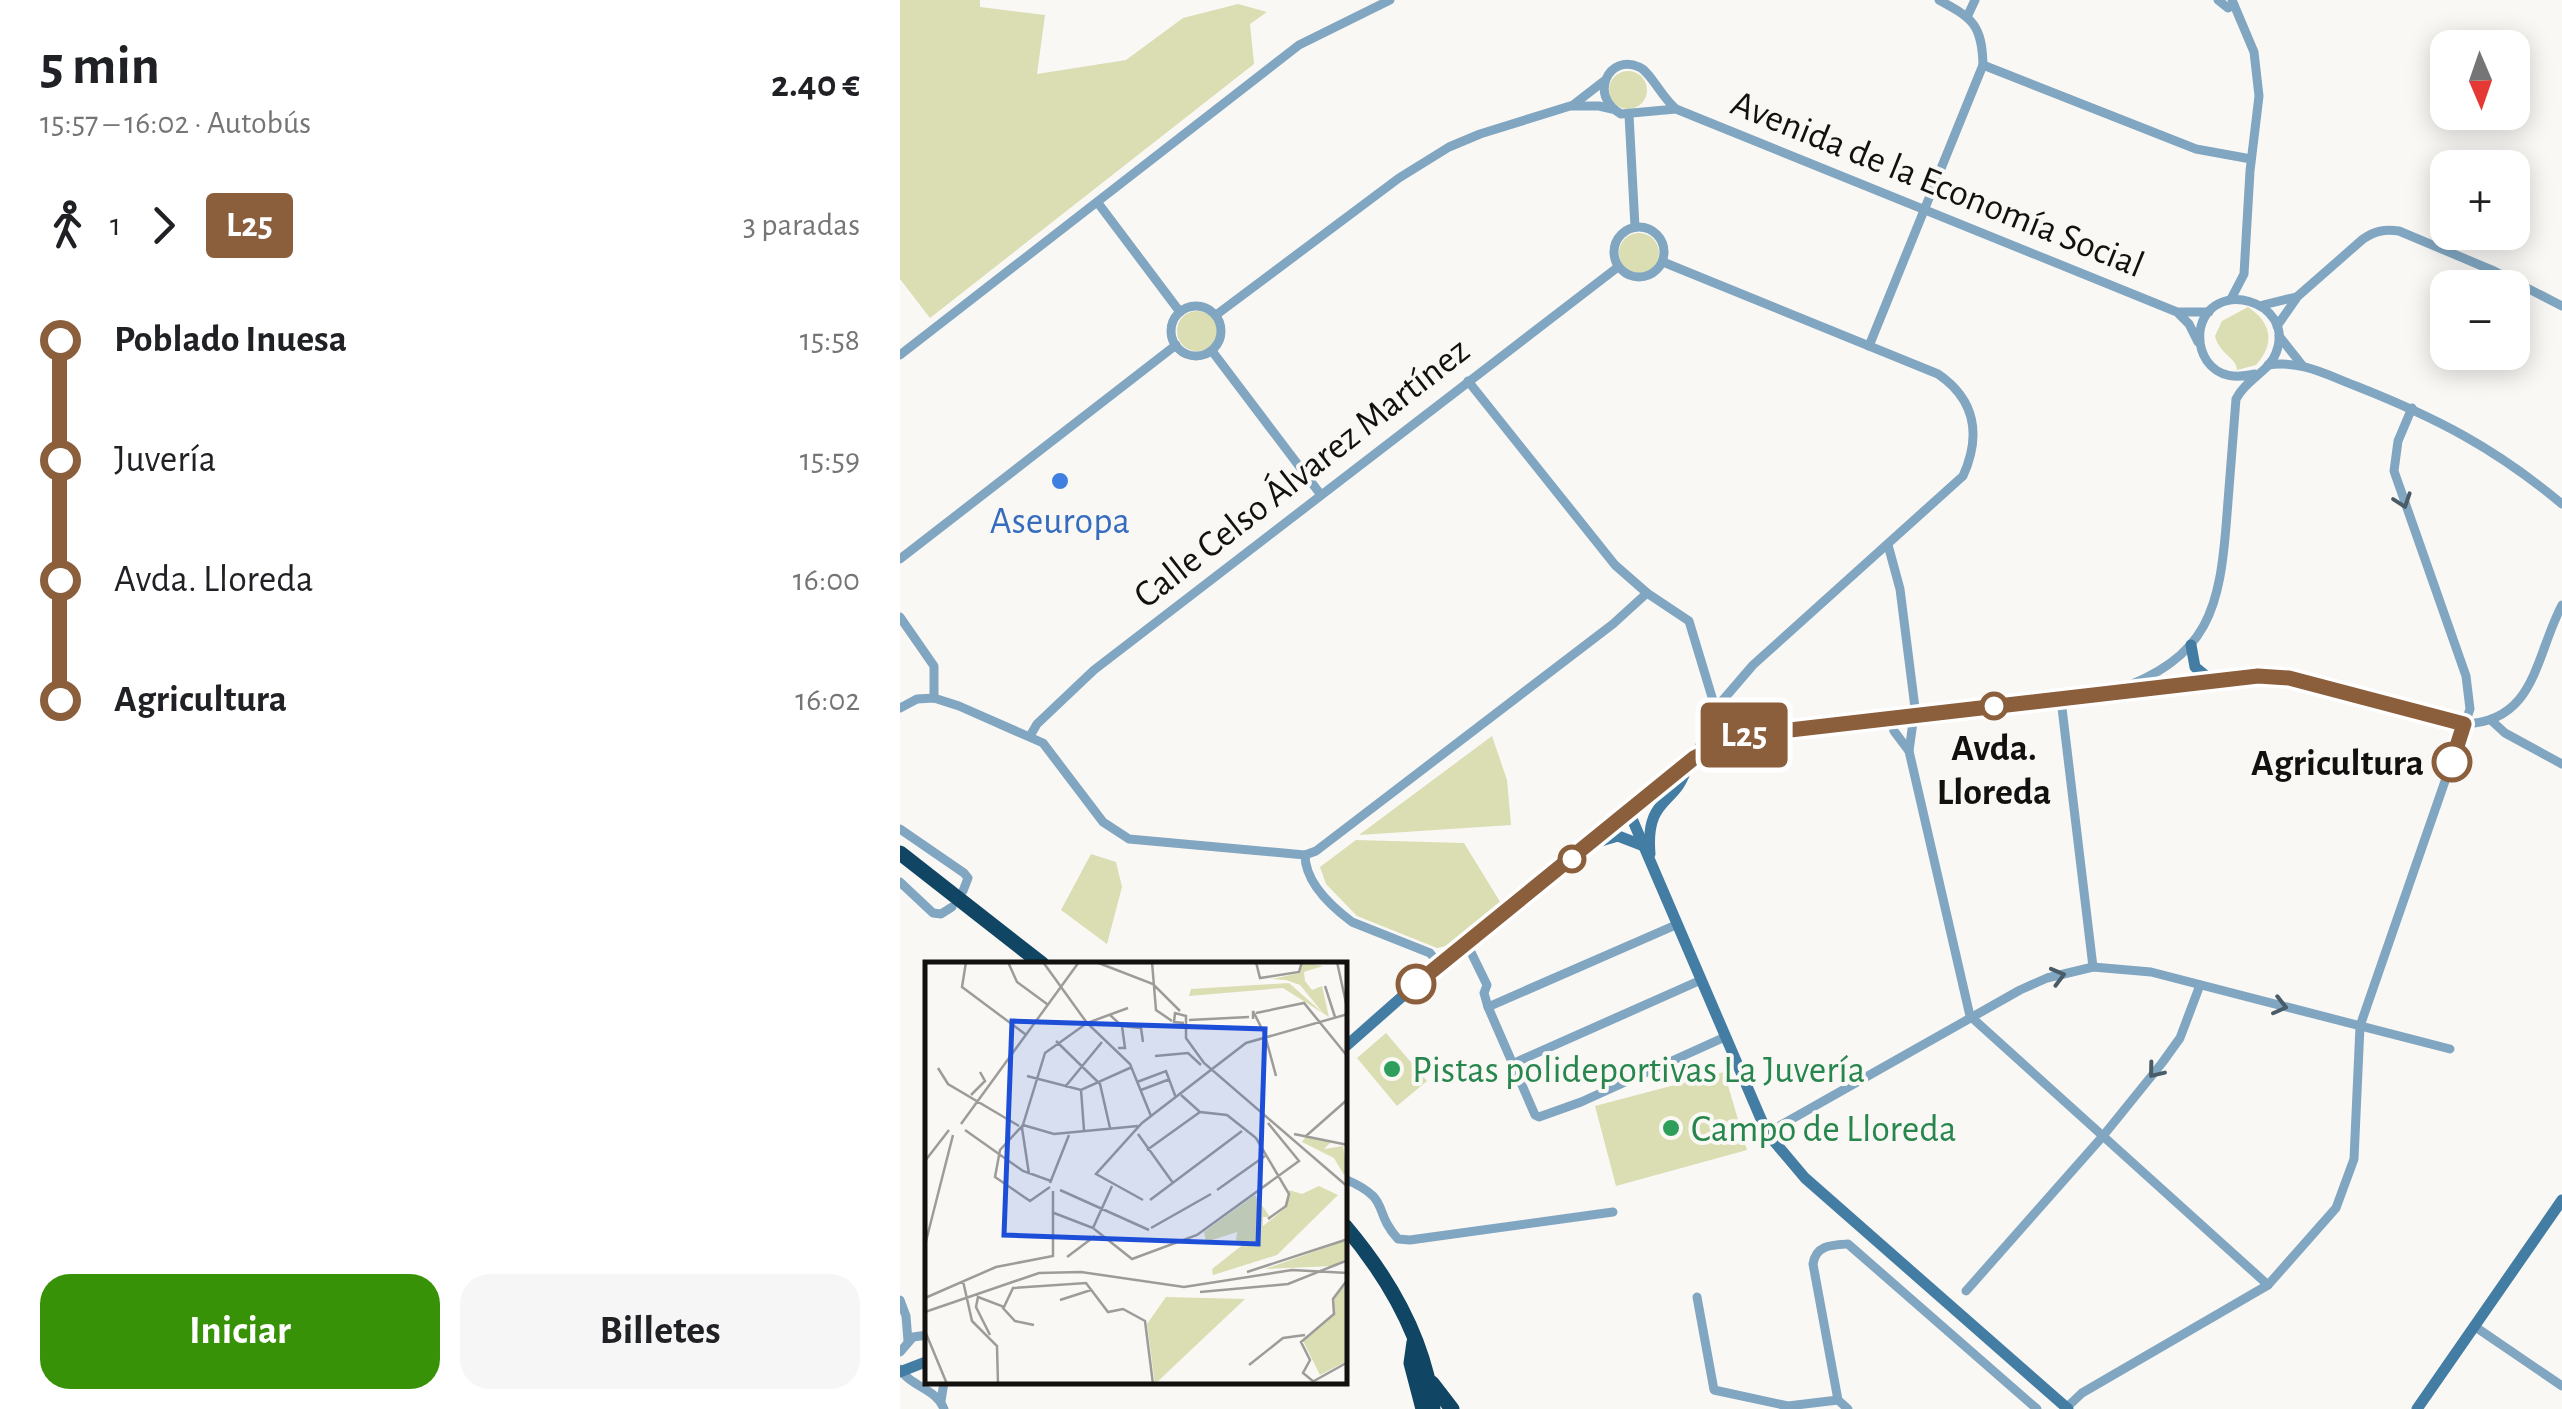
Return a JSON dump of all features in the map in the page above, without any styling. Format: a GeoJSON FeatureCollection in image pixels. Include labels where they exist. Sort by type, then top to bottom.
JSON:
{"type":"FeatureCollection","features":[{"type":"Feature","properties":{"kind":"highway"},"geometry":{"type":"LineString","coordinates":[[900,853],[1039,962]]}},
{"type":"Feature","properties":{"kind":"highway"},"geometry":{"type":"LineString","coordinates":[[1348,1230],[1396,1296],[1430,1380],[1433,1409]]}},
{"type":"Feature","properties":{"kind":"highway"},"geometry":{"type":"LineString","coordinates":[[1414,1338],[1412,1363],[1423,1409]]}},
{"type":"Feature","properties":{"kind":"highway"},"geometry":{"type":"LineString","coordinates":[[1430,1380],[1452,1409]]}},
{"type":"Feature","properties":{"kind":"street"},"geometry":{"type":"LineString","coordinates":[[900,355],[1298,45],[1390,0]]}},
{"type":"Feature","properties":{"kind":"street"},"geometry":{"type":"LineString","coordinates":[[1870,346],[1983,64],[1983,51],[1968,14],[1939,0]]}},
{"type":"Feature","properties":{"kind":"street"},"geometry":{"type":"LineString","coordinates":[[1968,14],[1974,0]]}},
{"type":"Feature","properties":{"kind":"street"},"geometry":{"type":"LineString","coordinates":[[2218,0],[2228,8],[2233,2],[2254,52],[2258,79],[2244,274],[2230,300],[2209,312],[2200,333],[2201,349],[2236,399]]}},
{"type":"Feature","properties":{"kind":"street"},"geometry":{"type":"LineString","coordinates":[[1983,64],[2196,149],[2251,158]]}},
{"type":"Feature","properties":{"kind":"street"},"geometry":{"type":"LineString","coordinates":[[1570,106],[1618,66],[1634,65],[1649,74],[1654,86],[1652,99],[1634,114]]}},
{"type":"Feature","properties":{"kind":"street"},"geometry":{"type":"LineString","coordinates":[[1605,80],[1604,96],[1613,110]]}},
{"type":"Feature","properties":{"kind":"street","name":"Avenida de la Economía Social"},"geometry":{"type":"LineString","coordinates":[[1654,86],[1676,109],[1923,210],[2177,312],[2209,312]]}},
{"type":"Feature","properties":{"kind":"street"},"geometry":{"type":"LineString","coordinates":[[1216,315],[1424,162],[1480,134],[1570,106],[1599,106],[1634,114]]}},
{"type":"Feature","properties":{"kind":"street","name":"Avenida de la Economía Social"},"geometry":{"type":"LineString","coordinates":[[1634,114],[1676,109]]}},
{"type":"Feature","properties":{"kind":"street"},"geometry":{"type":"LineString","coordinates":[[1634,114],[1635,227]]}},
{"type":"Feature","properties":{"kind":"street"},"geometry":{"type":"LineString","coordinates":[[1098,203],[1180,312]]}},
{"type":"Feature","properties":{"kind":"street"},"geometry":{"type":"LineString","coordinates":[[1635,227],[1650,229],[1661,240],[1662,262],[1653,274],[1638,278],[1618,267],[1614,260],[1615,242],[1635,227]]}},
{"type":"Feature","properties":{"kind":"street"},"geometry":{"type":"LineString","coordinates":[[2230,300],[2282,303],[2298,296],[2363,239],[2387,230],[2400,231],[2494,270],[2562,306]]}},
{"type":"Feature","properties":{"kind":"street"},"geometry":{"type":"LineString","coordinates":[[1647,851],[1652,818],[1664,798],[1682,783],[1716,708],[1786,634],[1963,476],[1973,450],[1974,425],[1966,401],[1950,382],[1662,262]]}},
{"type":"Feature","properties":{"kind":"street","name":"Calle Celso Álvarez Martínez"},"geometry":{"type":"LineString","coordinates":[[1030,736],[1037,724],[1094,670],[1618,267]]}},
{"type":"Feature","properties":{"kind":"street"},"geometry":{"type":"LineString","coordinates":[[2244,274],[2257,303],[2302,365]]}},
{"type":"Feature","properties":{"kind":"street"},"geometry":{"type":"LineString","coordinates":[[2112,692],[2162,670],[2191,645],[2208,619],[2220,588],[2236,399],[2244,383],[2276,354],[2278,331],[2298,296]]}},
{"type":"Feature","properties":{"kind":"street"},"geometry":{"type":"LineString","coordinates":[[1195,306],[1216,315],[1222,330],[1212,351],[1197,356],[1181,351],[1171,331],[1180,312],[1195,306]]}},
{"type":"Feature","properties":{"kind":"street","name":"Avenida de la Economía Social"},"geometry":{"type":"LineString","coordinates":[[2177,312],[2201,349]]}},
{"type":"Feature","properties":{"kind":"street"},"geometry":{"type":"LineString","coordinates":[[900,559],[1176,345]]}},
{"type":"Feature","properties":{"kind":"street"},"geometry":{"type":"LineString","coordinates":[[1212,351],[1321,495]]}},
{"type":"Feature","properties":{"kind":"street"},"geometry":{"type":"LineString","coordinates":[[2268,365],[2302,365],[2412,408],[2493,451],[2562,504]]}},
{"type":"Feature","properties":{"kind":"street"},"geometry":{"type":"LineString","coordinates":[[2217,371],[2237,378],[2255,374]]}},
{"type":"Feature","properties":{"kind":"street"},"geometry":{"type":"LineString","coordinates":[[1468,381],[1615,565],[1647,593],[1689,621],[1721,727],[1738,736]]}},
{"type":"Feature","properties":{"kind":"street"},"geometry":{"type":"LineString","coordinates":[[1630,814],[1767,1133],[1794,1168],[2067,1409],[2082,1393],[2268,1285],[2336,1208],[2354,1159],[2360,1026],[2470,700],[2466,676],[2394,471],[2398,441],[2412,408]]}},
{"type":"Feature","properties":{"kind":"street"},"geometry":{"type":"LineString","coordinates":[[1888,545],[1900,589],[1915,715],[1908,751]]}},
{"type":"Feature","properties":{"kind":"street"},"geometry":{"type":"LineString","coordinates":[[900,708],[934,698],[1043,743],[1103,822],[1129,839],[1305,855],[1316,851],[1463,739],[1613,624],[1647,593]]}},
{"type":"Feature","properties":{"kind":"street"},"geometry":{"type":"LineString","coordinates":[[1348,1045],[1439,964],[1690,762],[1738,736],[2258,676],[2289,678],[2464,724],[2492,722],[2506,715],[2531,684],[2562,606]]}},
{"type":"Feature","properties":{"kind":"street"},"geometry":{"type":"LineString","coordinates":[[900,618],[934,666],[934,698]]}},
{"type":"Feature","properties":{"kind":"street"},"geometry":{"type":"LineString","coordinates":[[2191,645],[2195,668],[2212,680]]}},
{"type":"Feature","properties":{"kind":"street"},"geometry":{"type":"LineString","coordinates":[[2062,708],[2093,968]]}},
{"type":"Feature","properties":{"kind":"street"},"geometry":{"type":"LineString","coordinates":[[1890,717],[1894,731],[1908,751],[1970,1016],[2268,1285]]}},
{"type":"Feature","properties":{"kind":"street"},"geometry":{"type":"LineString","coordinates":[[2492,722],[2562,764]]}},
{"type":"Feature","properties":{"kind":"street"},"geometry":{"type":"LineString","coordinates":[[900,829],[964,873],[968,878],[963,892]]}},
{"type":"Feature","properties":{"kind":"street"},"geometry":{"type":"LineString","coordinates":[[1592,844],[1618,836],[1647,851]]}},
{"type":"Feature","properties":{"kind":"street"},"geometry":{"type":"LineString","coordinates":[[1305,855],[1310,876],[1341,914],[1430,953],[1439,964]]}},
{"type":"Feature","properties":{"kind":"street"},"geometry":{"type":"LineString","coordinates":[[900,882],[934,913],[942,914],[952,906]]}},
{"type":"Feature","properties":{"kind":"street"},"geometry":{"type":"LineString","coordinates":[[1488,1007],[1678,924]]}},
{"type":"Feature","properties":{"kind":"street"},"geometry":{"type":"LineString","coordinates":[[1466,942],[1483,977],[1488,1007],[1535,1116],[1544,1117],[1581,1102],[1725,1037]]}},
{"type":"Feature","properties":{"kind":"street"},"geometry":{"type":"LineString","coordinates":[[1767,1133],[1970,1016],[2046,978],[2093,968],[2151,972],[2450,1049]]}},
{"type":"Feature","properties":{"kind":"street"},"geometry":{"type":"LineString","coordinates":[[1512,1064],[1701,980]]}},
{"type":"Feature","properties":{"kind":"street"},"geometry":{"type":"LineString","coordinates":[[1966,1291],[2103,1136],[2180,1038],[2200,986]]}},
{"type":"Feature","properties":{"kind":"street"},"geometry":{"type":"LineString","coordinates":[[1348,1181],[1374,1194],[1398,1239],[1613,1212]]}},
{"type":"Feature","properties":{"kind":"street"},"geometry":{"type":"LineString","coordinates":[[2417,1409],[2562,1200]]}},
{"type":"Feature","properties":{"kind":"street"},"geometry":{"type":"LineString","coordinates":[[1848,1409],[1838,1400],[1814,1264],[1814,1255],[1820,1248],[1848,1244],[2036,1409]]}},
{"type":"Feature","properties":{"kind":"street"},"geometry":{"type":"LineString","coordinates":[[1697,1296],[1714,1390],[1788,1406],[1838,1400]]}},
{"type":"Feature","properties":{"kind":"street"},"geometry":{"type":"LineString","coordinates":[[900,1300],[908,1340],[900,1352]]}},
{"type":"Feature","properties":{"kind":"street"},"geometry":{"type":"LineString","coordinates":[[906,1316],[925,1334]]}},
{"type":"Feature","properties":{"kind":"street"},"geometry":{"type":"LineString","coordinates":[[2474,1326],[2562,1386]]}},
{"type":"Feature","properties":{"kind":"street"},"geometry":{"type":"LineString","coordinates":[[908,1340],[925,1335]]}},
{"type":"Feature","properties":{"kind":"street"},"geometry":{"type":"LineString","coordinates":[[925,1362],[900,1370],[943,1405]]}},
{"type":"Feature","properties":{"kind":"street"},"geometry":{"type":"LineString","coordinates":[[921,1386],[931,1384]]}},
{"type":"Feature","properties":{"kind":"green space"},"geometry":{"type":"Polygon","coordinates":[[[900,0],[980,0],[980,7],[1045,15],[1037,74],[1126,60],[1183,18],[1238,4],[1267,12],[1250,24],[1254,64],[930,318],[900,279],[900,0]]]}},
{"type":"Feature","properties":{"kind":"green space"},"geometry":{"type":"Polygon","coordinates":[[[1628,71],[1642,76],[1647,90],[1642,104],[1628,109],[1614,104],[1609,90],[1614,76],[1628,71]]]}},
{"type":"Feature","properties":{"kind":"green space"},"geometry":{"type":"Polygon","coordinates":[[[1639,233],[1653,239],[1659,253],[1653,267],[1639,273],[1625,267],[1619,253],[1625,239],[1639,233]]]}},
{"type":"Feature","properties":{"kind":"green space"},"geometry":{"type":"Polygon","coordinates":[[[2248,307],[2262,319],[2268,341],[2256,365],[2237,370],[2215,336],[2222,321],[2248,307]]]}},
{"type":"Feature","properties":{"kind":"green space"},"geometry":{"type":"Polygon","coordinates":[[[1197,311],[1211,317],[1217,331],[1211,345],[1197,351],[1183,345],[1177,331],[1183,317],[1197,311]]]}},
{"type":"Feature","properties":{"kind":"green space"},"geometry":{"type":"Polygon","coordinates":[[[1492,736],[1507,780],[1511,825],[1359,835],[1492,736]]]}},
{"type":"Feature","properties":{"kind":"green space"},"geometry":{"type":"Polygon","coordinates":[[[1356,840],[1464,843],[1502,905],[1456,944],[1437,948],[1357,916],[1326,884],[1320,867],[1356,840]]]}},
{"type":"Feature","properties":{"kind":"green space"},"geometry":{"type":"Polygon","coordinates":[[[1091,854],[1116,862],[1122,887],[1107,944],[1061,910],[1091,854]]]}},
{"type":"Feature","properties":{"kind":"green space","name":"Pistas polideportivas La Juvería"},"geometry":{"type":"Polygon","coordinates":[[[1386,1033],[1427,1081],[1397,1106],[1357,1058],[1386,1033]]]}},
{"type":"Feature","properties":{"kind":"green space","name":"Campo de Lloreda"},"geometry":{"type":"Polygon","coordinates":[[[1724,1072],[1747,1150],[1616,1186],[1595,1106],[1724,1072]]]}},
{"type":"Feature","properties":{"kind":"bus line","name":"L25"},"geometry":{"type":"LineString","coordinates":[[1416,984],[1694,758],[1738,736],[2273,676],[2464,724],[2452,762]]}},
{"type":"Feature","properties":{"kind":"place","name":"Aseuropa"},"geometry":{"type":"Point","coordinates":[1060,481]}},
{"type":"Feature","properties":{"kind":"place","name":"Avda. Lloreda"},"geometry":{"type":"Point","coordinates":[1994,706]}},
{"type":"Feature","properties":{"kind":"place","name":"Agricultura"},"geometry":{"type":"Point","coordinates":[2452,762]}},
{"type":"Feature","properties":{"kind":"place","name":"Pistas polideportivas La Juvería"},"geometry":{"type":"Point","coordinates":[1392,1069]}},
{"type":"Feature","properties":{"kind":"place","name":"Campo de Lloreda"},"geometry":{"type":"Point","coordinates":[1671,1128]}}]}
